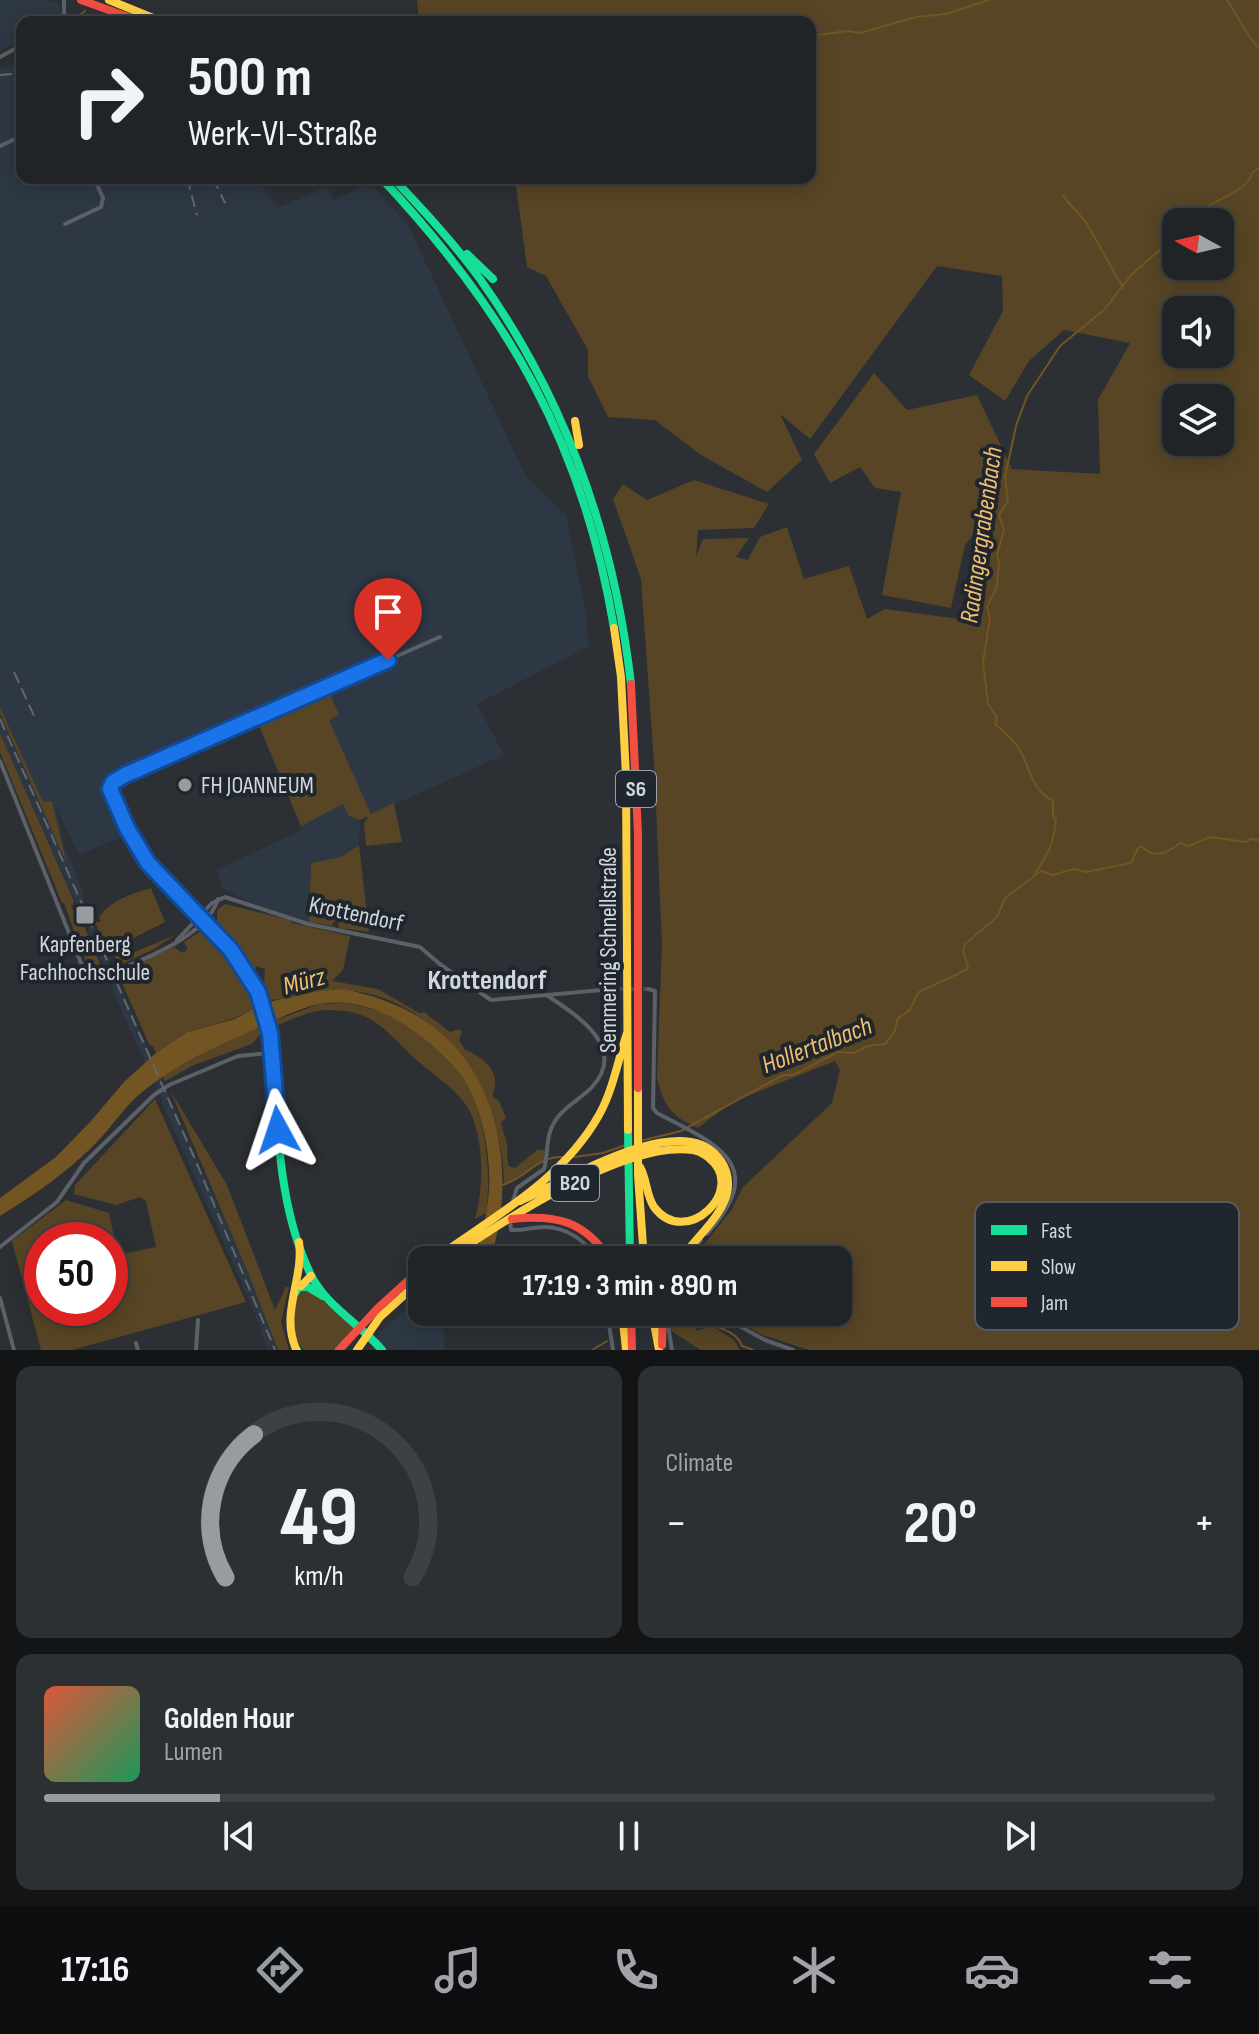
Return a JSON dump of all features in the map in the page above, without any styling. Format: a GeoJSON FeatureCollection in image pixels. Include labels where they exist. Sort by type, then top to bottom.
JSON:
{"type":"FeatureCollection","features":[{"type":"Feature","properties":{"kind":"main road"},"geometry":{"type":"LineString","coordinates":[[81,0],[125,16]]}},
{"type":"Feature","properties":{"kind":"main road"},"geometry":{"type":"LineString","coordinates":[[109,0],[148,16]]}},
{"type":"Feature","properties":{"kind":"main road"},"geometry":{"type":"LineString","coordinates":[[379,184],[413,212]]}},
{"type":"Feature","properties":{"kind":"main road","name":"Semmering Schnellstraße"},"geometry":{"type":"LineString","coordinates":[[387,184],[443,247],[515,346],[557,427],[583,496],[604,568],[623,698],[628,1028],[634,1126]]}},
{"type":"Feature","properties":{"kind":"main road","name":"Semmering Schnellstraße"},"geometry":{"type":"LineString","coordinates":[[399,184],[455,244],[527,349],[583,469],[612,564],[626,638],[636,788],[634,1161],[631,1246]]}},
{"type":"Feature","properties":{"kind":"main road"},"geometry":{"type":"LineString","coordinates":[[455,244],[493,279]]}},
{"type":"Feature","properties":{"kind":"main road"},"geometry":{"type":"LineString","coordinates":[[575,421],[583,469]]}},
{"type":"Feature","properties":{"kind":"main road"},"geometry":{"type":"LineString","coordinates":[[201,919],[231,950],[258,992],[270,1033],[284,1186],[311,1276],[323,1296]]}},
{"type":"Feature","properties":{"kind":"main road"},"geometry":{"type":"LineString","coordinates":[[520,1201],[578,1147],[605,1102],[628,1028]]}},
{"type":"Feature","properties":{"kind":"main road"},"geometry":{"type":"LineString","coordinates":[[634,1161],[665,1142],[686,1140],[711,1150],[724,1166],[728,1185],[724,1203],[691,1246]]}},
{"type":"Feature","properties":{"kind":"main road"},"geometry":{"type":"LineString","coordinates":[[673,1147],[700,1151],[717,1167],[721,1179],[719,1196],[709,1212],[698,1219],[685,1222],[667,1217],[650,1200],[644,1171],[634,1161],[673,1147]]}},
{"type":"Feature","properties":{"kind":"main road","name":"Semmering Schnellstraße"},"geometry":{"type":"LineString","coordinates":[[634,1161],[643,1246]]}},
{"type":"Feature","properties":{"kind":"main road","name":"B20"},"geometry":{"type":"LineString","coordinates":[[452,1246],[520,1201],[634,1161]]}},
{"type":"Feature","properties":{"kind":"main road","name":"B20"},"geometry":{"type":"LineString","coordinates":[[518,1215],[560,1190],[634,1161]]}},
{"type":"Feature","properties":{"kind":"main road"},"geometry":{"type":"LineString","coordinates":[[466,1246],[518,1215],[550,1217],[578,1226],[594,1237],[600,1246]]}},
{"type":"Feature","properties":{"kind":"main road"},"geometry":{"type":"LineString","coordinates":[[297,1350],[288,1324],[298,1283],[301,1260],[299,1242]]}},
{"type":"Feature","properties":{"kind":"main road"},"geometry":{"type":"LineString","coordinates":[[298,1283],[306,1274],[311,1276]]}},
{"type":"Feature","properties":{"kind":"main road"},"geometry":{"type":"LineString","coordinates":[[349,1350],[392,1293],[408,1280]]}},
{"type":"Feature","properties":{"kind":"main road"},"geometry":{"type":"LineString","coordinates":[[298,1283],[323,1296],[372,1337],[382,1350]]}},
{"type":"Feature","properties":{"kind":"main road"},"geometry":{"type":"LineString","coordinates":[[339,1350],[408,1292]]}},
{"type":"Feature","properties":{"kind":"main road"},"geometry":{"type":"LineString","coordinates":[[625,1326],[629,1350]]}},
{"type":"Feature","properties":{"kind":"main road"},"geometry":{"type":"LineString","coordinates":[[629,1350],[630,1326]]}},
{"type":"Feature","properties":{"kind":"main road"},"geometry":{"type":"LineString","coordinates":[[655,1326],[660,1350]]}},
{"type":"Feature","properties":{"kind":"main road"},"geometry":{"type":"LineString","coordinates":[[660,1350],[662,1326]]}},
{"type":"Feature","properties":{"kind":"main road"},"geometry":{"type":"LineString","coordinates":[[357,1350],[363,1330]]}},
{"type":"Feature","properties":{"kind":"street"},"geometry":{"type":"LineString","coordinates":[[65,224],[101,207],[103,198],[97,184]]}},
{"type":"Feature","properties":{"kind":"street"},"geometry":{"type":"LineString","coordinates":[[201,919],[159,878],[145,859],[110,793],[113,782],[440,637]]}},
{"type":"Feature","properties":{"kind":"street"},"geometry":{"type":"LineString","coordinates":[[0,761],[85,971],[94,976],[107,975]]}},
{"type":"Feature","properties":{"kind":"street","name":"Krottendorf"},"geometry":{"type":"LineString","coordinates":[[116,971],[155,954],[177,940],[219,899],[229,898],[254,909],[320,927],[420,947],[491,1000],[613,989]]}},
{"type":"Feature","properties":{"kind":"street"},"geometry":{"type":"LineString","coordinates":[[648,989],[655,991],[652,1101],[657,1113],[716,1144],[730,1161],[734,1192],[719,1220],[698,1246]]}},
{"type":"Feature","properties":{"kind":"street"},"geometry":{"type":"LineString","coordinates":[[546,995],[586,1024],[605,1051],[605,1060],[594,1085],[560,1113],[553,1123],[547,1140],[546,1165],[539,1174],[517,1188],[512,1197],[511,1230],[543,1227],[567,1231],[589,1246]]}},
{"type":"Feature","properties":{"kind":"street"},"geometry":{"type":"LineString","coordinates":[[0,1247],[57,1202],[84,1163],[154,1095],[169,1085],[238,1056],[271,1053]]}},
{"type":"Feature","properties":{"kind":"street"},"geometry":{"type":"LineString","coordinates":[[0,1298],[14,1350]]}},
{"type":"Feature","properties":{"kind":"street"},"geometry":{"type":"LineString","coordinates":[[196,1350],[198,1320]]}},
{"type":"Feature","properties":{"kind":"street"},"geometry":{"type":"LineString","coordinates":[[609,1326],[613,1350]]}},
{"type":"Feature","properties":{"kind":"street"},"geometry":{"type":"LineString","coordinates":[[669,1326],[672,1350]]}},
{"type":"Feature","properties":{"kind":"street"},"geometry":{"type":"LineString","coordinates":[[739,1326],[793,1350]]}},
{"type":"Feature","properties":{"kind":"street"},"geometry":{"type":"LineString","coordinates":[[136,1343],[138,1350]]}},
{"type":"Feature","properties":{"kind":"shaded area"},"geometry":{"type":"Polygon","coordinates":[[[0,0],[48,0],[57,3],[63,12],[61,16],[16,16],[16,44],[0,51],[0,0]]]}},
{"type":"Feature","properties":{"kind":"shaded area"},"geometry":{"type":"Polygon","coordinates":[[[417,0],[1259,0],[1259,1350],[809,1350],[760,1334],[747,1326],[852,1326],[852,1246],[703,1246],[732,1209],[743,1187],[832,1103],[840,1070],[835,1061],[732,1102],[698,1128],[670,1109],[657,1078],[662,943],[654,762],[641,579],[613,499],[623,484],[647,500],[694,480],[769,504],[754,528],[698,530],[696,557],[703,539],[749,538],[736,557],[748,560],[760,537],[787,527],[804,579],[849,566],[867,619],[885,609],[959,619],[982,565],[987,516],[965,545],[951,608],[882,595],[901,492],[875,488],[860,467],[830,483],[814,454],[874,373],[907,410],[977,395],[1012,469],[1100,474],[1098,400],[1130,343],[1064,330],[1029,361],[1005,401],[969,375],[1003,311],[1002,276],[937,266],[810,439],[780,414],[802,460],[767,492],[701,455],[655,420],[608,417],[588,376],[588,350],[546,276],[527,267],[516,184],[816,184],[816,16],[418,16],[417,0]]]}},
{"type":"Feature","properties":{"kind":"shaded area"},"geometry":{"type":"Polygon","coordinates":[[[16,63],[16,184],[261,184],[278,208],[327,186],[334,200],[364,186],[375,188],[408,225],[526,477],[566,515],[586,614],[589,646],[477,704],[504,755],[360,820],[359,845],[341,857],[311,863],[309,922],[255,906],[223,888],[216,870],[302,830],[254,715],[104,776],[106,795],[121,837],[79,855],[56,807],[63,841],[82,889],[84,905],[249,1275],[278,1350],[268,1350],[251,1304],[0,733],[0,713],[67,861],[52,802],[43,802],[0,707],[0,69],[16,63]]]}},
{"type":"Feature","properties":{"kind":"shaded area"},"geometry":{"type":"Polygon","coordinates":[[[328,690],[339,715],[329,720],[371,814],[394,803],[402,842],[366,846],[364,823],[369,816],[360,820],[349,816],[343,804],[301,826],[257,720],[328,690]]]}},
{"type":"Feature","properties":{"kind":"shaded area"},"geometry":{"type":"Polygon","coordinates":[[[0,707],[43,802],[52,801],[67,864],[0,713],[0,707]]]}},
{"type":"Feature","properties":{"kind":"shaded area"},"geometry":{"type":"Polygon","coordinates":[[[0,733],[74,901],[72,906],[69,902],[74,912],[78,912],[103,971],[87,963],[79,936],[76,936],[0,752],[0,733]]]}},
{"type":"Feature","properties":{"kind":"shaded area"},"geometry":{"type":"Polygon","coordinates":[[[359,845],[369,932],[339,928],[338,922],[333,922],[333,926],[309,922],[311,863],[341,857],[359,845]]]}},
{"type":"Feature","properties":{"kind":"shaded area"},"geometry":{"type":"Polygon","coordinates":[[[151,888],[165,922],[125,942],[130,954],[175,935],[120,965],[112,951],[108,952],[95,922],[101,922],[99,918],[103,912],[114,903],[151,888]]]}},
{"type":"Feature","properties":{"kind":"shaded area"},"geometry":{"type":"Polygon","coordinates":[[[225,904],[350,936],[343,970],[332,981],[378,989],[419,1013],[424,1012],[450,1032],[459,1029],[462,1032],[459,1040],[465,1050],[481,1058],[495,1077],[493,1097],[499,1101],[506,1118],[501,1122],[509,1166],[515,1168],[537,1150],[546,1150],[546,1159],[504,1184],[501,1150],[493,1117],[478,1085],[459,1055],[436,1030],[408,1009],[377,996],[342,990],[269,1000],[264,986],[265,969],[256,966],[256,974],[239,946],[217,922],[217,910],[225,904]]]}},
{"type":"Feature","properties":{"kind":"shaded area"},"geometry":{"type":"Polygon","coordinates":[[[201,931],[227,951],[258,1006],[235,1018],[187,1032],[156,1053],[122,983],[133,977],[125,979],[123,971],[174,947],[182,953],[188,949],[184,942],[201,931]]]}},
{"type":"Feature","properties":{"kind":"shaded area","name":"Mürz"},"geometry":{"type":"Polygon","coordinates":[[[344,989],[391,1003],[414,1014],[435,1028],[458,1050],[476,1076],[498,1135],[502,1166],[502,1198],[494,1246],[479,1246],[489,1188],[487,1146],[475,1103],[463,1078],[438,1050],[409,1027],[381,1012],[351,1003],[335,1002],[301,1009],[181,1065],[135,1099],[74,1164],[0,1216],[0,1198],[56,1157],[124,1082],[156,1053],[187,1032],[235,1019],[277,1000],[344,989]]]}},
{"type":"Feature","properties":{"kind":"shaded area"},"geometry":{"type":"Polygon","coordinates":[[[319,1004],[352,1004],[401,1022],[429,1041],[462,1076],[482,1124],[488,1180],[486,1213],[475,1219],[480,1192],[480,1145],[466,1105],[384,1029],[366,1017],[356,1013],[321,1010],[275,1026],[274,1021],[319,1004]]]}},
{"type":"Feature","properties":{"kind":"shaded area"},"geometry":{"type":"Polygon","coordinates":[[[263,1026],[264,1030],[252,1044],[194,1065],[165,1081],[162,1076],[196,1054],[263,1026]]]}},
{"type":"Feature","properties":{"kind":"shaded area"},"geometry":{"type":"Polygon","coordinates":[[[170,1090],[227,1185],[275,1310],[286,1287],[289,1287],[281,1322],[289,1350],[278,1350],[170,1090]]]}},
{"type":"Feature","properties":{"kind":"shaded area"},"geometry":{"type":"Polygon","coordinates":[[[155,1099],[246,1302],[72,1350],[41,1350],[35,1326],[128,1326],[128,1253],[156,1247],[146,1201],[140,1197],[116,1205],[74,1194],[75,1185],[155,1099]]]}},
{"type":"Feature","properties":{"kind":"shaded area"},"geometry":{"type":"Polygon","coordinates":[[[66,1200],[109,1213],[111,1222],[37,1222],[66,1200]]]}},
{"type":"Feature","properties":{"kind":"shaded area"},"geometry":{"type":"Polygon","coordinates":[[[24,1232],[24,1286],[12,1241],[24,1232]]]}},
{"type":"Feature","properties":{"kind":"shaded area"},"geometry":{"type":"Polygon","coordinates":[[[305,1289],[356,1327],[334,1350],[304,1350],[295,1336],[292,1310],[294,1301],[305,1289]]]}},
{"type":"Feature","properties":{"kind":"shaded area"},"geometry":{"type":"Polygon","coordinates":[[[408,1307],[408,1326],[444,1326],[445,1350],[369,1350],[380,1332],[408,1307]]]}},
{"type":"Feature","properties":{"kind":"shaded area"},"geometry":{"type":"Polygon","coordinates":[[[672,1326],[696,1326],[696,1331],[712,1326],[734,1340],[740,1350],[701,1350],[671,1331],[672,1326]]]}},
{"type":"Feature","properties":{"kind":"waterway"},"geometry":{"type":"LineString","coordinates":[[816,35],[848,31],[860,33],[916,17],[946,14],[989,0]]}},
{"type":"Feature","properties":{"kind":"waterway"},"geometry":{"type":"LineString","coordinates":[[1227,0],[1259,48]]}},
{"type":"Feature","properties":{"kind":"waterway"},"geometry":{"type":"LineString","coordinates":[[79,16],[85,11]]}},
{"type":"Feature","properties":{"kind":"waterway","name":"Radingergrabenbach"},"geometry":{"type":"LineString","coordinates":[[1206,208],[1242,187],[1259,168]]}},
{"type":"Feature","properties":{"kind":"waterway"},"geometry":{"type":"LineString","coordinates":[[1063,196],[1086,222],[1123,288]]}},
{"type":"Feature","properties":{"kind":"waterway","name":"Radingergrabenbach"},"geometry":{"type":"LineString","coordinates":[[1035,873],[1054,835],[1056,820],[1053,801],[1035,784],[1016,744],[995,724],[997,717],[988,705],[983,662],[990,618],[987,607],[997,586],[997,555],[1004,530],[999,515],[1008,501],[1005,477],[1016,426],[1027,396],[1060,346],[1105,309],[1131,275],[1162,248]]}},
{"type":"Feature","properties":{"kind":"waterway","name":"Hollertalbach"},"geometry":{"type":"LineString","coordinates":[[640,1141],[681,1131],[783,1075],[793,1075],[838,1052],[853,1053],[868,1046],[885,1044],[894,1033],[898,1018],[909,1011],[919,992],[966,970],[965,944],[997,917],[1005,898],[1041,871],[1053,875],[1073,869],[1086,872],[1131,863],[1138,848],[1161,853],[1180,843],[1189,846],[1210,837],[1246,842],[1259,840]]}},
{"type":"Feature","properties":{"kind":"waterway","name":"Hollertalbach"},"geometry":{"type":"LineString","coordinates":[[574,1157],[603,1153],[626,1145]]}},
{"type":"Feature","properties":{"kind":"waterway","name":"Hollertalbach"},"geometry":{"type":"LineString","coordinates":[[502,1185],[539,1163],[564,1157]]}},
{"type":"Feature","properties":{"kind":"waterway"},"geometry":{"type":"LineString","coordinates":[[712,1326],[725,1330],[735,1336],[742,1346],[753,1350]]}},
{"type":"Feature","properties":{"kind":"waterway"},"geometry":{"type":"LineString","coordinates":[[592,1350],[607,1341]]}},
{"type":"Feature","properties":{"kind":"tunnel"},"geometry":{"type":"LineString","coordinates":[[613,989],[648,989]]}},
{"type":"Feature","properties":{"kind":"railway"},"geometry":{"type":"LineString","coordinates":[[0,75],[16,74]]}},
{"type":"Feature","properties":{"kind":"railway"},"geometry":{"type":"LineString","coordinates":[[189,184],[197,215]]}},
{"type":"Feature","properties":{"kind":"railway"},"geometry":{"type":"LineString","coordinates":[[216,184],[225,203]]}},
{"type":"Feature","properties":{"kind":"railway"},"geometry":{"type":"LineString","coordinates":[[14,672],[35,718]]}},
{"type":"Feature","properties":{"kind":"railway"},"geometry":{"type":"LineString","coordinates":[[0,719],[194,1157],[275,1350]]}},
{"type":"Feature","properties":{"kind":"traffic: fast"},"geometry":{"type":"LineString","coordinates":[[386,184],[467,279],[534,384],[560,440],[582,499],[600,561],[614,628]]}},
{"type":"Feature","properties":{"kind":"traffic: fast"},"geometry":{"type":"LineString","coordinates":[[398,184],[480,279],[510,325],[561,422],[598,523],[623,629],[631,684]]}},
{"type":"Feature","properties":{"kind":"traffic: fast"},"geometry":{"type":"LineString","coordinates":[[467,254],[493,279]]}},
{"type":"Feature","properties":{"kind":"traffic: fast"},"geometry":{"type":"LineString","coordinates":[[198,916],[241,964],[253,982],[263,1007],[271,1048],[288,1207],[311,1275],[325,1296],[382,1350]]}},
{"type":"Feature","properties":{"kind":"traffic: fast"},"geometry":{"type":"LineString","coordinates":[[628,1130],[630,1246]]}},
{"type":"Feature","properties":{"kind":"traffic: fast"},"geometry":{"type":"LineString","coordinates":[[295,1293],[299,1287],[308,1287],[323,1296]]}},
{"type":"Feature","properties":{"kind":"traffic: slow"},"geometry":{"type":"LineString","coordinates":[[109,0],[148,16]]}},
{"type":"Feature","properties":{"kind":"traffic: slow"},"geometry":{"type":"LineString","coordinates":[[575,421],[579,445]]}},
{"type":"Feature","properties":{"kind":"traffic: slow"},"geometry":{"type":"LineString","coordinates":[[614,628],[621,677],[626,776],[628,1130]]}},
{"type":"Feature","properties":{"kind":"traffic: slow"},"geometry":{"type":"LineString","coordinates":[[454,1246],[546,1179],[584,1138],[604,1105],[627,1033]]}},
{"type":"Feature","properties":{"kind":"traffic: slow"},"geometry":{"type":"LineString","coordinates":[[638,1088],[638,1175],[643,1246]]}},
{"type":"Feature","properties":{"kind":"traffic: slow"},"geometry":{"type":"LineString","coordinates":[[520,1201],[620,1154],[676,1141],[699,1144],[721,1161],[728,1178],[728,1190],[715,1218],[692,1246]]}},
{"type":"Feature","properties":{"kind":"traffic: slow"},"geometry":{"type":"LineString","coordinates":[[468,1246],[531,1205],[600,1170],[634,1157],[665,1150],[696,1150],[709,1158],[719,1171],[721,1185],[717,1198],[696,1219],[682,1222],[667,1219],[651,1202],[640,1167]]}},
{"type":"Feature","properties":{"kind":"traffic: slow"},"geometry":{"type":"LineString","coordinates":[[296,1349],[290,1322],[300,1256],[299,1242]]}},
{"type":"Feature","properties":{"kind":"traffic: slow"},"geometry":{"type":"LineString","coordinates":[[301,1286],[311,1276]]}},
{"type":"Feature","properties":{"kind":"traffic: slow"},"geometry":{"type":"LineString","coordinates":[[357,1350],[380,1317],[408,1292]]}},
{"type":"Feature","properties":{"kind":"traffic: slow"},"geometry":{"type":"LineString","coordinates":[[623,1326],[626,1350]]}},
{"type":"Feature","properties":{"kind":"traffic: slow"},"geometry":{"type":"LineString","coordinates":[[655,1326],[659,1350]]}},
{"type":"Feature","properties":{"kind":"traffic: jam"},"geometry":{"type":"LineString","coordinates":[[81,0],[125,16]]}},
{"type":"Feature","properties":{"kind":"traffic: jam"},"geometry":{"type":"LineString","coordinates":[[631,684],[638,834],[638,1088]]}},
{"type":"Feature","properties":{"kind":"traffic: jam"},"geometry":{"type":"LineString","coordinates":[[512,1219],[556,1219],[580,1229],[599,1246]]}},
{"type":"Feature","properties":{"kind":"traffic: jam"},"geometry":{"type":"LineString","coordinates":[[339,1350],[408,1281]]}},
{"type":"Feature","properties":{"kind":"traffic: jam"},"geometry":{"type":"LineString","coordinates":[[631,1326],[632,1350]]}},
{"type":"Feature","properties":{"kind":"traffic: jam"},"geometry":{"type":"LineString","coordinates":[[662,1345],[663,1326]]}},
{"type":"Feature","properties":{"kind":"place","name":"FH JOANNEUM"},"geometry":{"type":"Point","coordinates":[185,785]}},
{"type":"Feature","properties":{"kind":"place","name":"Kapfenberg Fachhochschule"},"geometry":{"type":"Point","coordinates":[85,915]}},
{"type":"Feature","properties":{"kind":"district","name":"Krottendorf"},"geometry":{"type":"Point","coordinates":[487,980]}},
{"type":"Feature","properties":{"kind":"route"},"geometry":{"type":"LineString","coordinates":[[278,1130],[270,1033],[258,992],[231,950],[148,863],[127,828],[110,789],[113,782],[125,775],[388,660]]}}]}
